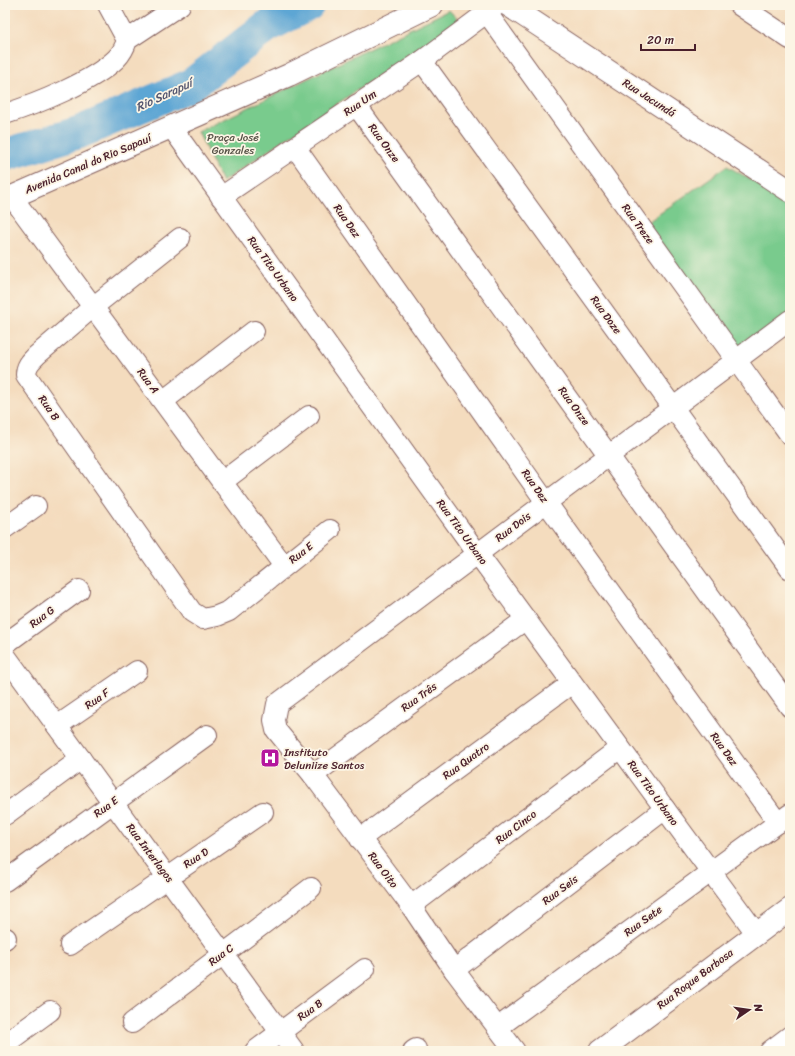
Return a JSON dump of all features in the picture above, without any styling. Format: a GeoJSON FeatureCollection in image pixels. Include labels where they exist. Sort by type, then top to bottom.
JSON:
{"type":"FeatureCollection","features":[{"type":"Feature","properties":{"kind":"street"},"geometry":{"type":"LineString","coordinates":[[108,5],[128,40]]}},
{"type":"Feature","properties":{"kind":"street"},"geometry":{"type":"LineString","coordinates":[[5,114],[61,92],[101,70],[116,59],[124,50],[128,40],[180,5]]}},
{"type":"Feature","properties":{"kind":"street","name":"Avenida Canal do Rio Sapauí"},"geometry":{"type":"LineString","coordinates":[[8,199],[172,128],[201,113],[289,75],[432,5]]}},
{"type":"Feature","properties":{"kind":"street","name":"Rua Jacundá"},"geometry":{"type":"LineString","coordinates":[[508,5],[790,191]]}},
{"type":"Feature","properties":{"kind":"street"},"geometry":{"type":"LineString","coordinates":[[740,5],[790,39]]}},
{"type":"Feature","properties":{"kind":"street","name":"Rua Um"},"geometry":{"type":"LineString","coordinates":[[221,197],[422,61],[492,9]]}},
{"type":"Feature","properties":{"kind":"street","name":"Rua Treze"},"geometry":{"type":"LineString","coordinates":[[492,9],[736,360],[790,435]]}},
{"type":"Feature","properties":{"kind":"street","name":"Rua Doze"},"geometry":{"type":"LineString","coordinates":[[422,61],[790,569]]}},
{"type":"Feature","properties":{"kind":"street","name":"Rua Onze"},"geometry":{"type":"LineString","coordinates":[[356,105],[790,707]]}},
{"type":"Feature","properties":{"kind":"street","name":"Rua Tito Urbano"},"geometry":{"type":"LineString","coordinates":[[172,128],[477,553],[756,933]]}},
{"type":"Feature","properties":{"kind":"street","name":"Rua Dez"},"geometry":{"type":"LineString","coordinates":[[295,147],[546,502],[784,818]]}},
{"type":"Feature","properties":{"kind":"street","name":"Rua A"},"geometry":{"type":"LineString","coordinates":[[8,199],[93,307],[284,566]]}},
{"type":"Feature","properties":{"kind":"street","name":"Rua B"},"geometry":{"type":"LineString","coordinates":[[180,238],[93,307],[37,355],[29,363],[26,369],[26,375],[192,612]]}},
{"type":"Feature","properties":{"kind":"street","name":"Rua Dois"},"geometry":{"type":"LineString","coordinates":[[293,690],[790,320]]}},
{"type":"Feature","properties":{"kind":"street"},"geometry":{"type":"LineString","coordinates":[[163,401],[254,331]]}},
{"type":"Feature","properties":{"kind":"street"},"geometry":{"type":"LineString","coordinates":[[222,482],[309,416]]}},
{"type":"Feature","properties":{"kind":"street"},"geometry":{"type":"LineString","coordinates":[[5,528],[36,506]]}},
{"type":"Feature","properties":{"kind":"street","name":"Rua E"},"geometry":{"type":"LineString","coordinates":[[192,612],[203,619],[217,616],[229,611],[330,530]]}},
{"type":"Feature","properties":{"kind":"street","name":"Rua G"},"geometry":{"type":"LineString","coordinates":[[5,644],[79,590]]}},
{"type":"Feature","properties":{"kind":"street","name":"Rua Três"},"geometry":{"type":"LineString","coordinates":[[313,775],[526,619]]}},
{"type":"Feature","properties":{"kind":"street","name":"Rua Interlagos"},"geometry":{"type":"LineString","coordinates":[[5,655],[224,953],[294,1051]]}},
{"type":"Feature","properties":{"kind":"street","name":"Rua F"},"geometry":{"type":"LineString","coordinates":[[57,726],[137,671]]}},
{"type":"Feature","properties":{"kind":"street","name":"Rua Quatro"},"geometry":{"type":"LineString","coordinates":[[360,839],[572,683]]}},
{"type":"Feature","properties":{"kind":"street","name":"Rua Oito"},"geometry":{"type":"LineString","coordinates":[[293,690],[277,704],[274,720],[276,730],[313,775],[411,906],[454,970],[496,1028],[515,1051]]}},
{"type":"Feature","properties":{"kind":"street","name":"Rua E"},"geometry":{"type":"LineString","coordinates":[[5,881],[112,802],[207,735]]}},
{"type":"Feature","properties":{"kind":"street","name":"Rua Cinco"},"geometry":{"type":"LineString","coordinates":[[411,906],[620,748]]}},
{"type":"Feature","properties":{"kind":"street"},"geometry":{"type":"LineString","coordinates":[[5,815],[82,759]]}},
{"type":"Feature","properties":{"kind":"street","name":"Rua Seis"},"geometry":{"type":"LineString","coordinates":[[454,970],[665,809]]}},
{"type":"Feature","properties":{"kind":"street","name":"Rua D"},"geometry":{"type":"LineString","coordinates":[[70,945],[263,812]]}},
{"type":"Feature","properties":{"kind":"street","name":"Rua Sete"},"geometry":{"type":"LineString","coordinates":[[496,1028],[784,818]]}},
{"type":"Feature","properties":{"kind":"street","name":"Rua C"},"geometry":{"type":"LineString","coordinates":[[132,1023],[311,888]]}},
{"type":"Feature","properties":{"kind":"street","name":"Rua Roque Barbosa"},"geometry":{"type":"LineString","coordinates":[[600,1051],[790,909]]}},
{"type":"Feature","properties":{"kind":"street","name":"Rua B"},"geometry":{"type":"LineString","coordinates":[[255,1051],[365,969]]}},
{"type":"Feature","properties":{"kind":"street"},"geometry":{"type":"LineString","coordinates":[[5,1044],[50,1011]]}},
{"type":"Feature","properties":{"kind":"street"},"geometry":{"type":"LineString","coordinates":[[770,1051],[790,1036]]}},
{"type":"Feature","properties":{"kind":"green space","name":"Praça José Gonzales"},"geometry":{"type":"Polygon","coordinates":[[[449,10],[459,21],[222,182],[198,132],[449,10]]]}},
{"type":"Feature","properties":{"kind":"green space"},"geometry":{"type":"Polygon","coordinates":[[[727,166],[790,202],[790,316],[735,355],[645,224],[727,166]]]}},
{"type":"Feature","properties":{"kind":"waterway","name":"Rio Sarapuí"},"geometry":{"type":"LineString","coordinates":[[5,155],[80,132],[191,85],[266,27],[308,5]]}},
{"type":"Feature","properties":{"kind":"place","name":"Instituto Deluniize Santos"},"geometry":{"type":"Point","coordinates":[270,758]}}]}
